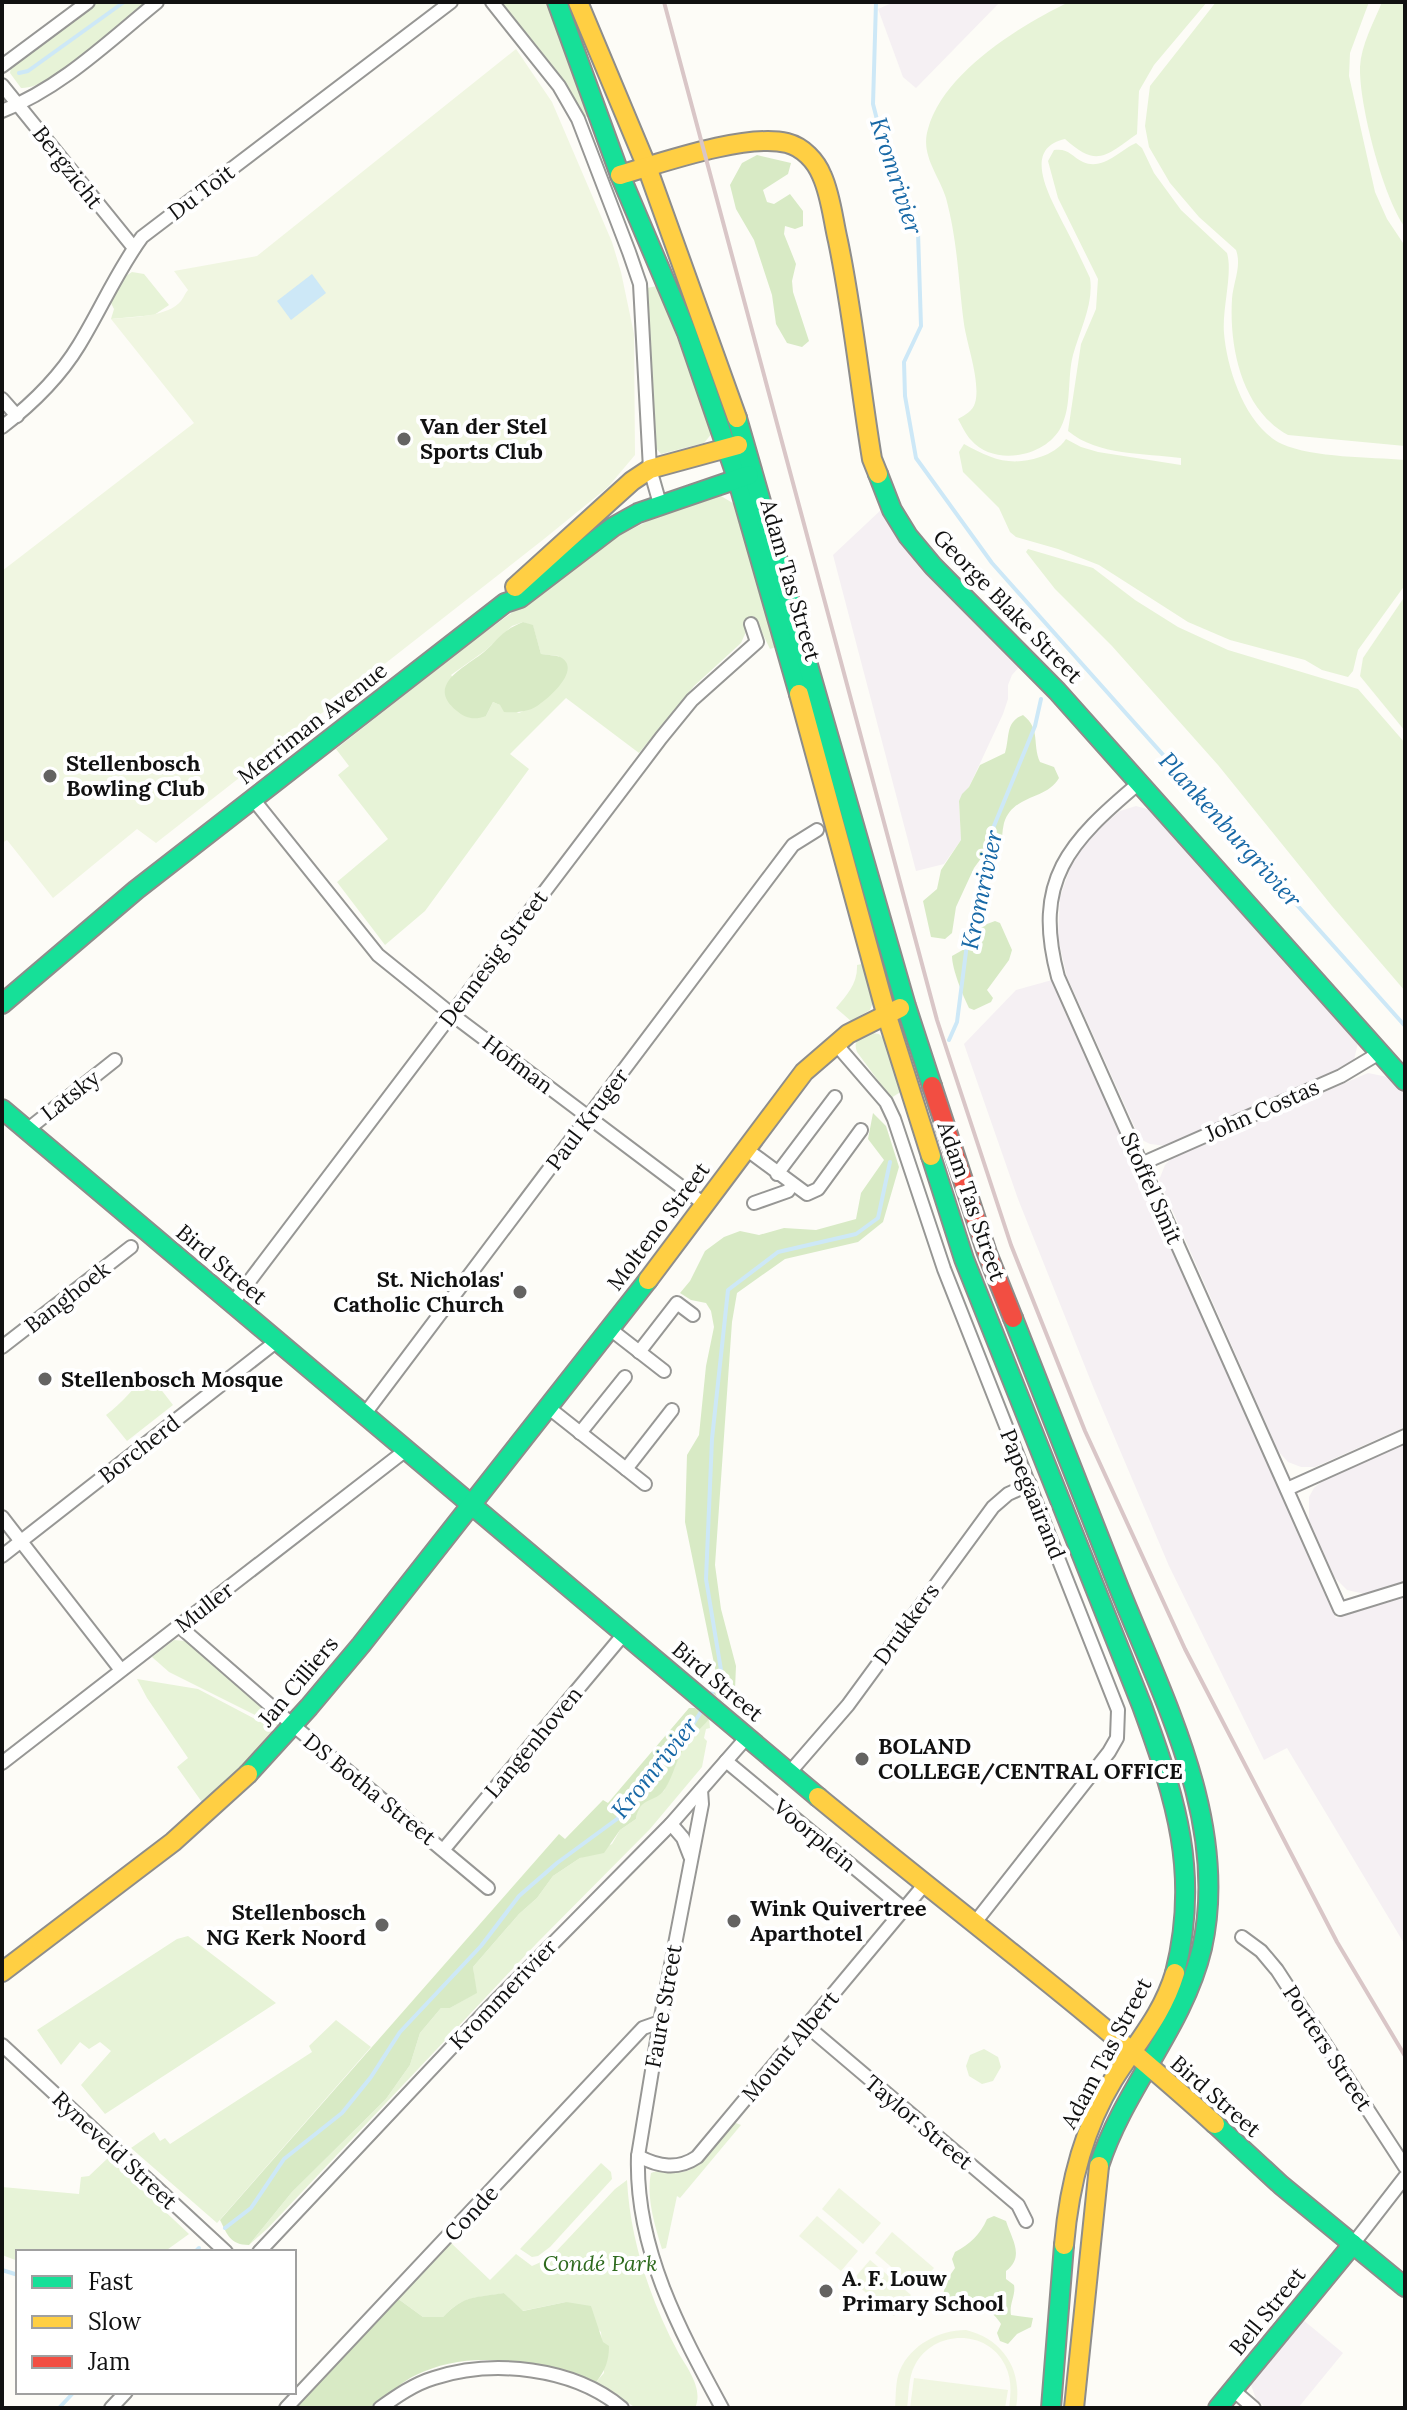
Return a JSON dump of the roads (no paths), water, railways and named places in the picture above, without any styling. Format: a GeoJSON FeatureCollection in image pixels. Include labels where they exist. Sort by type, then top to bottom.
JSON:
{"type":"FeatureCollection","features":[{"type":"Feature","properties":{"kind":"street"},"geometry":{"type":"LineString","coordinates":[[2,66],[88,2]]}},
{"type":"Feature","properties":{"kind":"street"},"geometry":{"type":"LineString","coordinates":[[2,111],[63,78],[157,2]]}},
{"type":"Feature","properties":{"kind":"street","name":"Du Toit"},"geometry":{"type":"LineString","coordinates":[[2,427],[58,375],[78,346],[125,258],[142,237],[451,2]]}},
{"type":"Feature","properties":{"kind":"street"},"geometry":{"type":"LineString","coordinates":[[492,2],[559,86],[578,119],[633,262],[640,284],[650,469],[660,504]]}},
{"type":"Feature","properties":{"kind":"street","name":"Adam Tas Street"},"geometry":{"type":"LineString","coordinates":[[557,2],[620,175],[687,333],[737,478],[886,1013],[964,1259],[1142,1706],[1161,1757],[1183,1839],[1188,1893],[1183,1941],[1171,1984],[1161,2010],[1113,2082],[1091,2123],[1074,2172],[1063,2256],[1051,2408]]}},
{"type":"Feature","properties":{"kind":"street","name":"Adam Tas Street"},"geometry":{"type":"LineString","coordinates":[[578,2],[647,167],[756,473],[906,1006],[987,1253],[1163,1698],[1195,1791],[1207,1843],[1210,1886],[1200,1956],[1186,2001],[1120,2114],[1105,2145],[1097,2172],[1074,2408]]}},
{"type":"Feature","properties":{"kind":"street","name":"Bergzicht"},"geometry":{"type":"LineString","coordinates":[[2,85],[134,248]]}},
{"type":"Feature","properties":{"kind":"street","name":"George Blake Street"},"geometry":{"type":"LineString","coordinates":[[620,175],[770,140],[789,144],[810,157],[822,176],[841,254],[872,459],[892,510],[908,536],[933,566],[1030,663],[1405,1081]]}},
{"type":"Feature","properties":{"kind":"street"},"geometry":{"type":"LineString","coordinates":[[2,399],[17,416]]}},
{"type":"Feature","properties":{"kind":"street","name":"Merriman Avenue"},"geometry":{"type":"LineString","coordinates":[[505,603],[512,590],[632,481],[650,469],[746,443]]}},
{"type":"Feature","properties":{"kind":"street","name":"Merriman Avenue"},"geometry":{"type":"LineString","coordinates":[[2,1004],[136,890],[505,603],[520,598],[613,527],[660,504],[756,473]]}},
{"type":"Feature","properties":{"kind":"street","name":"Dennesig Street"},"geometry":{"type":"LineString","coordinates":[[232,1304],[450,1013],[692,700],[757,642],[751,624]]}},
{"type":"Feature","properties":{"kind":"street","name":"Stoffel Smit"},"geometry":{"type":"LineString","coordinates":[[1139,783],[1090,826],[1061,867],[1051,895],[1048,925],[1058,977],[1340,1609],[1405,1589]]}},
{"type":"Feature","properties":{"kind":"street","name":"Hofman"},"geometry":{"type":"LineString","coordinates":[[253,799],[373,950],[450,1013],[704,1204]]}},
{"type":"Feature","properties":{"kind":"street","name":"Paul Kruger"},"geometry":{"type":"LineString","coordinates":[[364,1415],[793,845],[817,830]]}},
{"type":"Feature","properties":{"kind":"street","name":"Molteno Street"},"geometry":{"type":"LineString","coordinates":[[473,1505],[804,1072],[853,1029],[906,1006]]}},
{"type":"Feature","properties":{"kind":"street","name":"Papegaairand"},"geometry":{"type":"LineString","coordinates":[[835,1043],[886,1102],[894,1119],[944,1269],[1115,1700],[1119,1723],[1117,1738],[1109,1752],[973,1925]]}},
{"type":"Feature","properties":{"kind":"street","name":"John Costas"},"geometry":{"type":"LineString","coordinates":[[1141,1164],[1341,1076],[1381,1052]]}},
{"type":"Feature","properties":{"kind":"street","name":"Latsky"},"geometry":{"type":"LineString","coordinates":[[27,1130],[115,1060]]}},
{"type":"Feature","properties":{"kind":"street"},"geometry":{"type":"LineString","coordinates":[[773,1170],[835,1097]]}},
{"type":"Feature","properties":{"kind":"street","name":"Bird Street"},"geometry":{"type":"LineString","coordinates":[[2,1109],[623,1635],[973,1925],[1052,1985],[1199,2110],[1281,2185],[1405,2287]]}},
{"type":"Feature","properties":{"kind":"street"},"geometry":{"type":"LineString","coordinates":[[746,1149],[807,1194],[818,1189],[861,1130]]}},
{"type":"Feature","properties":{"kind":"street"},"geometry":{"type":"LineString","coordinates":[[754,1203],[788,1191],[792,1185]]}},
{"type":"Feature","properties":{"kind":"street","name":"Banghoek"},"geometry":{"type":"LineString","coordinates":[[2,1347],[131,1247]]}},
{"type":"Feature","properties":{"kind":"street"},"geometry":{"type":"LineString","coordinates":[[639,1352],[677,1303],[693,1315]]}},
{"type":"Feature","properties":{"kind":"street"},"geometry":{"type":"LineString","coordinates":[[610,1329],[664,1371]]}},
{"type":"Feature","properties":{"kind":"street","name":"Borcherd"},"geometry":{"type":"LineString","coordinates":[[2,1556],[277,1341]]}},
{"type":"Feature","properties":{"kind":"street"},"geometry":{"type":"LineString","coordinates":[[580,1433],[625,1377]]}},
{"type":"Feature","properties":{"kind":"street"},"geometry":{"type":"LineString","coordinates":[[549,1408],[645,1484]]}},
{"type":"Feature","properties":{"kind":"street"},"geometry":{"type":"LineString","coordinates":[[626,1469],[672,1410]]}},
{"type":"Feature","properties":{"kind":"street"},"geometry":{"type":"LineString","coordinates":[[1287,1489],[1405,1436]]}},
{"type":"Feature","properties":{"kind":"street","name":"Muller"},"geometry":{"type":"LineString","coordinates":[[2,1763],[406,1450]]}},
{"type":"Feature","properties":{"kind":"street","name":"Drukkers"},"geometry":{"type":"LineString","coordinates":[[790,1772],[848,1705],[993,1507],[1008,1494],[1030,1484]]}},
{"type":"Feature","properties":{"kind":"street","name":"Jan Cilliers"},"geometry":{"type":"LineString","coordinates":[[2,1972],[99,1901],[223,1798],[294,1726],[473,1505]]}},
{"type":"Feature","properties":{"kind":"street"},"geometry":{"type":"LineString","coordinates":[[2,1517],[121,1670]]}},
{"type":"Feature","properties":{"kind":"street","name":"DS Botha Street"},"geometry":{"type":"LineString","coordinates":[[179,1626],[488,1888]]}},
{"type":"Feature","properties":{"kind":"street","name":"Langenhoven"},"geometry":{"type":"LineString","coordinates":[[444,1849],[623,1635]]}},
{"type":"Feature","properties":{"kind":"street"},"geometry":{"type":"LineString","coordinates":[[1142,1706],[1163,1698]]}},
{"type":"Feature","properties":{"kind":"street","name":"Krommerivier"},"geometry":{"type":"LineString","coordinates":[[261,2250],[550,1945],[671,1824],[747,1737]]}},
{"type":"Feature","properties":{"kind":"street","name":"Voorplein"},"geometry":{"type":"LineString","coordinates":[[726,1761],[904,1909]]}},
{"type":"Feature","properties":{"kind":"street","name":"Faure Street"},"geometry":{"type":"LineString","coordinates":[[701,1790],[702,1804],[690,1856],[638,2156],[642,2213],[657,2274],[680,2331],[721,2408]]}},
{"type":"Feature","properties":{"kind":"street"},"geometry":{"type":"LineString","coordinates":[[671,1824],[683,1838],[690,1856]]}},
{"type":"Feature","properties":{"kind":"street","name":"Jan Cilliers"},"geometry":{"type":"LineString","coordinates":[[2,1957],[139,1868]]}},
{"type":"Feature","properties":{"kind":"street","name":"Mount Albert"},"geometry":{"type":"LineString","coordinates":[[638,2156],[651,2163],[671,2167],[685,2165],[697,2157],[924,1885]]}},
{"type":"Feature","properties":{"kind":"street","name":"Porters Street"},"geometry":{"type":"LineString","coordinates":[[1242,1937],[1261,1951],[1277,1970],[1405,2167]]}},
{"type":"Feature","properties":{"kind":"street","name":"Conde"},"geometry":{"type":"LineString","coordinates":[[286,2408],[643,2028],[660,2022]]}},
{"type":"Feature","properties":{"kind":"street","name":"Taylor Street"},"geometry":{"type":"LineString","coordinates":[[807,2026],[1018,2205],[1026,2221]]}},
{"type":"Feature","properties":{"kind":"street","name":"Ryneveld Street"},"geometry":{"type":"LineString","coordinates":[[3,2044],[224,2250]]}},
{"type":"Feature","properties":{"kind":"street"},"geometry":{"type":"LineString","coordinates":[[1353,2244],[1405,2177]]}},
{"type":"Feature","properties":{"kind":"street","name":"Bell Street"},"geometry":{"type":"LineString","coordinates":[[1218,2408],[1353,2244]]}},
{"type":"Feature","properties":{"kind":"street"},"geometry":{"type":"LineString","coordinates":[[380,2408],[405,2391],[433,2378],[467,2371],[504,2369],[543,2372],[577,2383],[610,2398],[622,2408]]}},
{"type":"Feature","properties":{"kind":"street"},"geometry":{"type":"LineString","coordinates":[[1233,2390],[1254,2408]]}},
{"type":"Feature","properties":{"kind":"water"},"geometry":{"type":"Polygon","coordinates":[[[312,274],[326,293],[291,320],[277,301],[312,274]]]}},
{"type":"Feature","properties":{"kind":"waterway"},"geometry":{"type":"LineString","coordinates":[[19,73],[28,71],[124,2]]}},
{"type":"Feature","properties":{"kind":"waterway","name":"Kromrivier"},"geometry":{"type":"LineString","coordinates":[[876,2],[873,104],[885,151],[918,232],[921,326],[904,362],[905,396],[916,458],[992,563],[1405,1026]]}},
{"type":"Feature","properties":{"kind":"waterway","name":"Kromrivier"},"geometry":{"type":"LineString","coordinates":[[949,1040],[957,1022],[968,936],[989,838],[1035,726],[1041,699]]}},
{"type":"Feature","properties":{"kind":"waterway","name":"Kromrivier"},"geometry":{"type":"LineString","coordinates":[[708,1700],[722,1676],[706,1579],[712,1439],[728,1290],[778,1252],[856,1234],[878,1218],[890,1162]]}},
{"type":"Feature","properties":{"kind":"waterway","name":"Kromrivier"},"geometry":{"type":"LineString","coordinates":[[225,2228],[251,2208],[284,2159],[342,2113],[371,2077],[400,2032],[481,1946],[519,1896],[557,1863],[617,1819],[683,1740],[704,1707]]}},
{"type":"Feature","properties":{"kind":"waterway"},"geometry":{"type":"LineString","coordinates":[[2,2270],[16,2274]]}},
{"type":"Feature","properties":{"kind":"waterway","name":"Kromrivier"},"geometry":{"type":"LineString","coordinates":[[59,2408],[72,2394]]}},
{"type":"Feature","properties":{"kind":"railway"},"geometry":{"type":"LineString","coordinates":[[664,2],[937,1020],[1011,1245],[1085,1431],[1185,1649],[1337,1942],[1405,2056]]}},
{"type":"Feature","properties":{"kind":"place","name":"Van der Stel Sports Club"},"geometry":{"type":"Point","coordinates":[404,439]}},
{"type":"Feature","properties":{"kind":"place","name":"Stellenbosch Bowling Club"},"geometry":{"type":"Point","coordinates":[50,776]}},
{"type":"Feature","properties":{"kind":"place","name":"St. Nicholas' Catholic Church"},"geometry":{"type":"Point","coordinates":[520,1292]}},
{"type":"Feature","properties":{"kind":"place","name":"Stellenbosch Mosque"},"geometry":{"type":"Point","coordinates":[45,1379]}},
{"type":"Feature","properties":{"kind":"place","name":"BOLAND COLLEGE/CENTRAL OFFICE"},"geometry":{"type":"Point","coordinates":[862,1759]}},
{"type":"Feature","properties":{"kind":"place","name":"Wink Quivertree Aparthotel"},"geometry":{"type":"Point","coordinates":[734,1921]}},
{"type":"Feature","properties":{"kind":"place","name":"Stellenbosch NG Kerk Noord"},"geometry":{"type":"Point","coordinates":[382,1925]}},
{"type":"Feature","properties":{"kind":"place","name":"A. F. Louw Primary School"},"geometry":{"type":"Point","coordinates":[826,2291]}},
{"type":"Feature","properties":{"kind":"water label","name":"Plankenburgrivier"},"geometry":{"type":"Point","coordinates":[1230,830]}},
{"type":"Feature","properties":{"kind":"park label","name":"Condé Park"},"geometry":{"type":"Point","coordinates":[600,2263]}}]}
